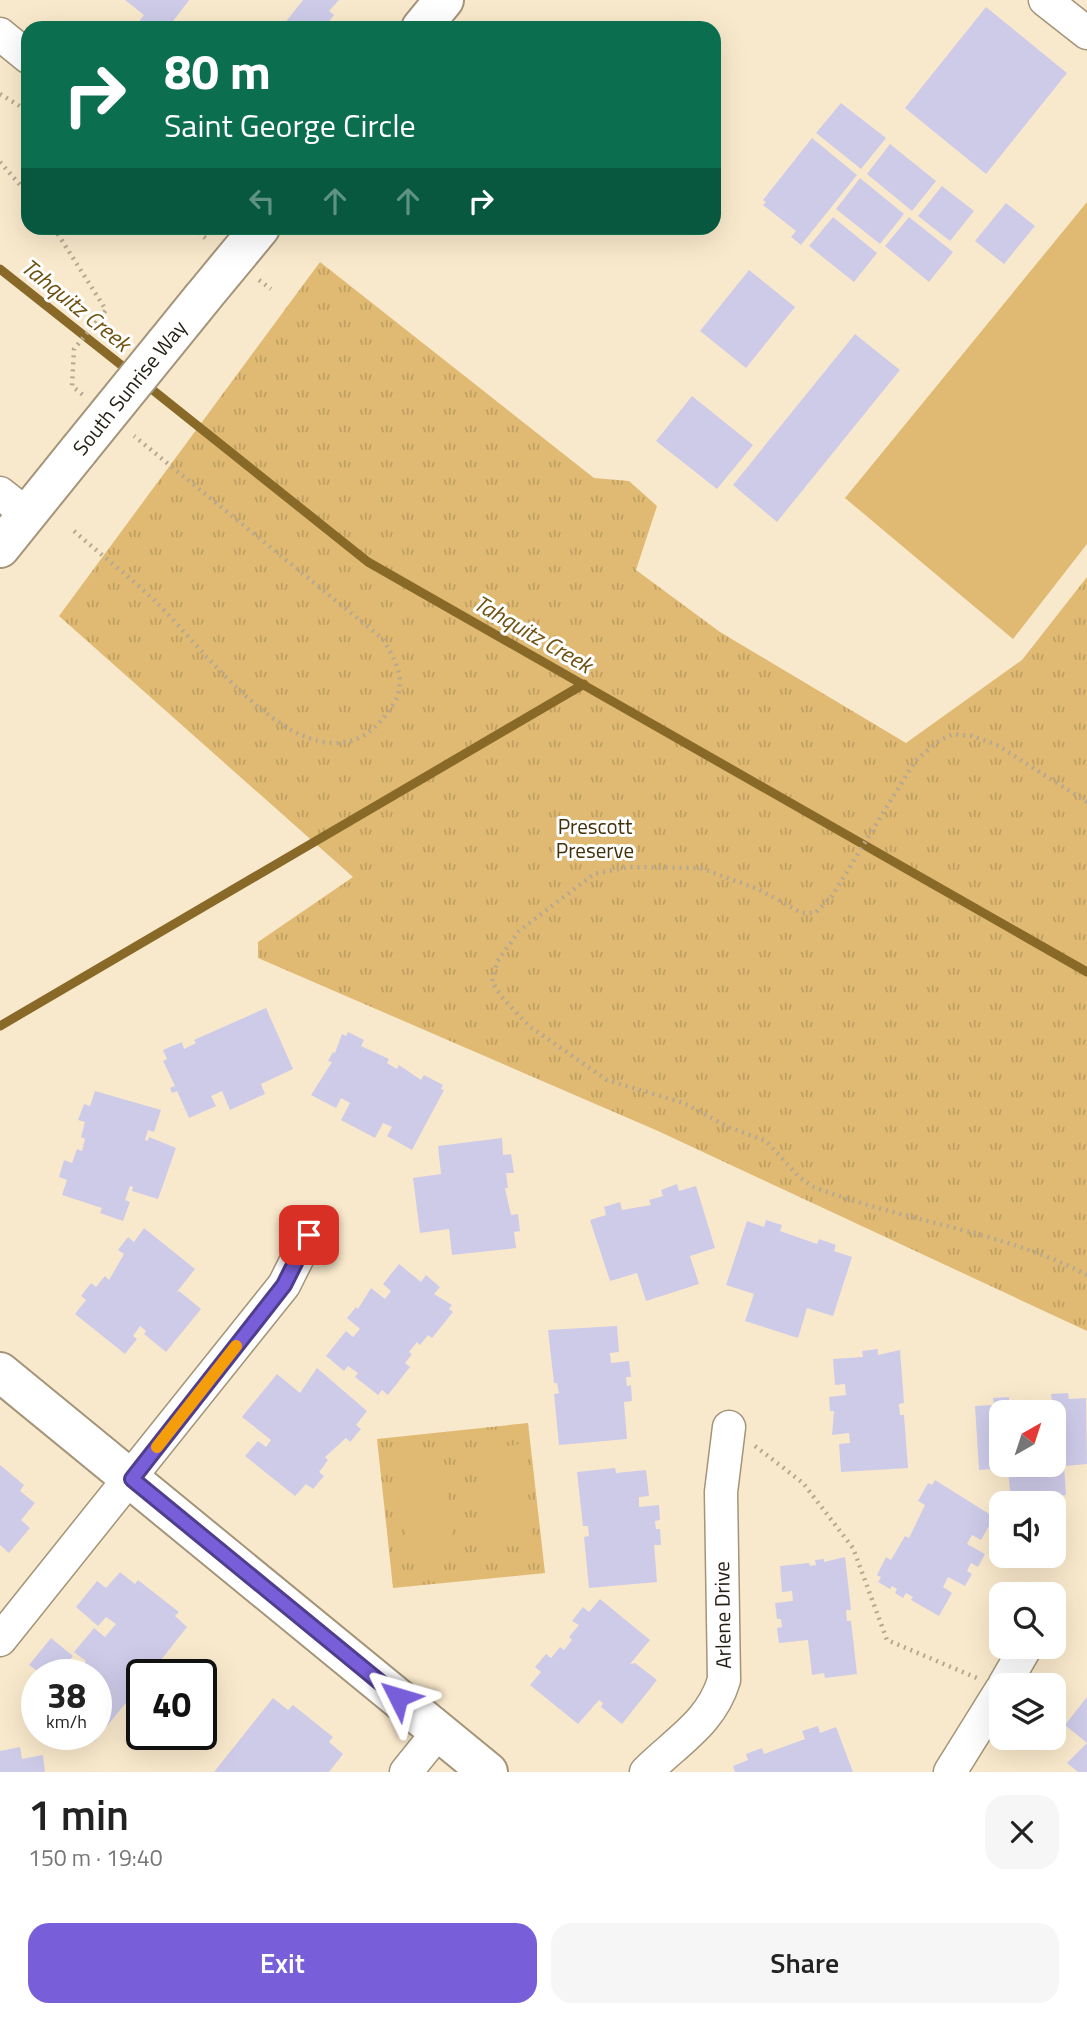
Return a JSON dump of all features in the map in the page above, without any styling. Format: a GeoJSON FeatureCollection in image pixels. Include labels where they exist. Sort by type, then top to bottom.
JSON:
{"type":"FeatureCollection","features":[{"type":"Feature","properties":{"kind":"street"},"geometry":{"type":"LineString","coordinates":[[427,21],[444,0]]}},
{"type":"Feature","properties":{"kind":"street"},"geometry":{"type":"LineString","coordinates":[[1045,0],[1087,33]]}},
{"type":"Feature","properties":{"kind":"street"},"geometry":{"type":"LineString","coordinates":[[0,34],[21,51]]}},
{"type":"Feature","properties":{"kind":"street","name":"South Sunrise Way"},"geometry":{"type":"LineString","coordinates":[[0,548],[14,504],[79,450],[203,298],[248,235]]}},
{"type":"Feature","properties":{"kind":"street"},"geometry":{"type":"LineString","coordinates":[[0,1640],[132,1479],[284,1285],[309,1235]]}},
{"type":"Feature","properties":{"kind":"street"},"geometry":{"type":"LineString","coordinates":[[0,1372],[488,1772]]}},
{"type":"Feature","properties":{"kind":"street","name":"Arlene Drive"},"geometry":{"type":"LineString","coordinates":[[646,1772],[703,1721],[717,1703],[724,1680],[721,1492],[729,1427]]}},
{"type":"Feature","properties":{"kind":"street"},"geometry":{"type":"LineString","coordinates":[[950,1772],[989,1710]]}},
{"type":"Feature","properties":{"kind":"street"},"geometry":{"type":"LineString","coordinates":[[406,1772],[439,1731]]}},
{"type":"Feature","properties":{"kind":"path"},"geometry":{"type":"LineString","coordinates":[[0,94],[21,107]]}},
{"type":"Feature","properties":{"kind":"path"},"geometry":{"type":"LineString","coordinates":[[0,162],[21,186]]}},
{"type":"Feature","properties":{"kind":"path"},"geometry":{"type":"LineString","coordinates":[[58,235],[106,310],[74,349],[72,386],[92,403]]}},
{"type":"Feature","properties":{"kind":"path"},"geometry":{"type":"LineString","coordinates":[[74,531],[155,601],[232,684],[278,723],[301,736],[332,743],[361,738],[383,722],[397,698],[400,669],[383,639],[123,427]]}},
{"type":"Feature","properties":{"kind":"path"},"geometry":{"type":"LineString","coordinates":[[1087,802],[997,745],[972,736],[953,734],[940,740],[915,761],[832,897],[815,913],[802,913],[758,889],[700,868],[628,867],[594,874],[562,895],[519,931],[497,962],[492,982],[501,996],[529,1026],[607,1080],[684,1103],[728,1127],[765,1141],[800,1178],[814,1187],[917,1221],[984,1233],[1056,1259],[1087,1275]]}},
{"type":"Feature","properties":{"kind":"path"},"geometry":{"type":"LineString","coordinates":[[729,1427],[803,1483],[853,1548],[887,1640],[989,1683]]}},
{"type":"Feature","properties":{"kind":"green space"},"geometry":{"type":"Polygon","coordinates":[[[1087,202],[1087,544],[1013,639],[845,498],[1087,202]]]}},
{"type":"Feature","properties":{"kind":"green space","name":"Prescott Preserve"},"geometry":{"type":"Polygon","coordinates":[[[320,262],[594,478],[629,481],[657,506],[636,570],[720,632],[906,743],[1022,660],[1087,577],[1087,1331],[658,1131],[258,958],[258,942],[353,877],[59,616],[320,262]]]}},
{"type":"Feature","properties":{"kind":"green space"},"geometry":{"type":"Polygon","coordinates":[[[528,1423],[545,1573],[393,1588],[377,1439],[528,1423]]]}},
{"type":"Feature","properties":{"kind":"green space"},"geometry":{"type":"Polygon","coordinates":[[[521,1444],[532,1544],[486,1549],[475,1450],[521,1444]]]}},
{"type":"Feature","properties":{"kind":"green space"},"geometry":{"type":"Polygon","coordinates":[[[443,1453],[454,1552],[408,1558],[397,1458],[443,1453]]]}},
{"type":"Feature","properties":{"kind":"building"},"geometry":{"type":"Polygon","coordinates":[[[125,0],[189,0],[173,21],[139,21],[144,15],[125,0]]]}},
{"type":"Feature","properties":{"kind":"building"},"geometry":{"type":"Polygon","coordinates":[[[303,0],[339,0],[329,11],[334,15],[329,21],[286,21],[303,0]]]}},
{"type":"Feature","properties":{"kind":"building"},"geometry":{"type":"Polygon","coordinates":[[[986,7],[1067,73],[986,174],[905,108],[986,7]]]}},
{"type":"Feature","properties":{"kind":"building"},"geometry":{"type":"Polygon","coordinates":[[[841,103],[886,138],[861,169],[816,133],[841,103]]]}},
{"type":"Feature","properties":{"kind":"building"},"geometry":{"type":"Polygon","coordinates":[[[812,138],[857,175],[801,245],[791,237],[796,231],[763,205],[766,202],[763,200],[812,138]]]}},
{"type":"Feature","properties":{"kind":"building"},"geometry":{"type":"Polygon","coordinates":[[[890,144],[936,181],[912,211],[867,174],[890,144]]]}},
{"type":"Feature","properties":{"kind":"building"},"geometry":{"type":"Polygon","coordinates":[[[860,178],[904,214],[880,244],[836,209],[860,178]]]}},
{"type":"Feature","properties":{"kind":"building"},"geometry":{"type":"Polygon","coordinates":[[[942,186],[974,211],[950,241],[918,216],[942,186]]]}},
{"type":"Feature","properties":{"kind":"building"},"geometry":{"type":"Polygon","coordinates":[[[1006,203],[1035,226],[1004,264],[975,241],[1006,203]]]}},
{"type":"Feature","properties":{"kind":"building"},"geometry":{"type":"Polygon","coordinates":[[[833,217],[877,253],[854,282],[809,246],[833,217]]]}},
{"type":"Feature","properties":{"kind":"building"},"geometry":{"type":"Polygon","coordinates":[[[909,217],[953,252],[929,282],[885,246],[909,217]]]}},
{"type":"Feature","properties":{"kind":"building"},"geometry":{"type":"Polygon","coordinates":[[[749,270],[795,307],[746,368],[700,331],[749,270]]]}},
{"type":"Feature","properties":{"kind":"building"},"geometry":{"type":"Polygon","coordinates":[[[855,334],[900,370],[777,522],[733,485],[855,334]]]}},
{"type":"Feature","properties":{"kind":"building"},"geometry":{"type":"Polygon","coordinates":[[[692,396],[753,445],[717,489],[656,441],[692,396]]]}},
{"type":"Feature","properties":{"kind":"building"},"geometry":{"type":"Polygon","coordinates":[[[266,1008],[293,1069],[261,1084],[265,1094],[230,1110],[222,1091],[211,1096],[216,1106],[189,1118],[177,1091],[172,1093],[170,1088],[175,1086],[163,1061],[167,1059],[163,1050],[182,1042],[184,1049],[196,1043],[194,1040],[266,1008]]]}},
{"type":"Feature","properties":{"kind":"building"},"geometry":{"type":"Polygon","coordinates":[[[348,1032],[364,1040],[361,1046],[389,1059],[387,1063],[397,1069],[399,1065],[421,1080],[424,1075],[443,1085],[441,1089],[444,1090],[412,1150],[387,1136],[392,1127],[383,1123],[375,1138],[341,1120],[350,1103],[341,1098],[336,1108],[311,1095],[332,1062],[328,1061],[333,1052],[335,1053],[342,1034],[346,1036],[348,1032]]]}},
{"type":"Feature","properties":{"kind":"building"},"geometry":{"type":"Polygon","coordinates":[[[95,1091],[161,1110],[154,1132],[148,1130],[145,1140],[148,1141],[149,1137],[176,1148],[158,1199],[132,1191],[133,1187],[130,1186],[125,1200],[130,1202],[123,1221],[100,1213],[102,1208],[62,1195],[67,1180],[59,1177],[64,1160],[72,1163],[77,1149],[82,1151],[85,1139],[81,1137],[85,1122],[78,1120],[84,1104],[90,1106],[95,1091]]]}},
{"type":"Feature","properties":{"kind":"building"},"geometry":{"type":"Polygon","coordinates":[[[502,1138],[503,1155],[511,1154],[514,1173],[506,1173],[508,1188],[505,1188],[511,1215],[518,1214],[520,1231],[514,1232],[516,1248],[452,1255],[449,1229],[420,1233],[413,1178],[441,1174],[438,1146],[502,1138]]]}},
{"type":"Feature","properties":{"kind":"building"},"geometry":{"type":"Polygon","coordinates":[[[677,1184],[679,1191],[696,1186],[715,1248],[690,1256],[699,1284],[646,1301],[637,1273],[610,1281],[590,1220],[606,1215],[604,1207],[620,1202],[622,1210],[651,1205],[649,1200],[663,1196],[661,1190],[677,1184]]]}},
{"type":"Feature","properties":{"kind":"building"},"geometry":{"type":"Polygon","coordinates":[[[766,1220],[782,1225],[780,1231],[817,1244],[819,1239],[836,1245],[834,1251],[852,1257],[833,1316],[807,1308],[798,1338],[745,1321],[754,1294],[726,1285],[747,1221],[764,1227],[766,1220]]]}},
{"type":"Feature","properties":{"kind":"building"},"geometry":{"type":"Polygon","coordinates":[[[144,1228],[195,1269],[176,1293],[179,1291],[201,1309],[166,1352],[144,1334],[146,1331],[140,1326],[133,1336],[137,1339],[125,1354],[75,1314],[86,1300],[81,1296],[91,1283],[96,1287],[105,1276],[109,1280],[124,1254],[118,1250],[128,1237],[134,1242],[144,1228]]]}},
{"type":"Feature","properties":{"kind":"building"},"geometry":{"type":"Polygon","coordinates":[[[399,1264],[421,1282],[426,1275],[440,1287],[434,1294],[452,1305],[449,1309],[453,1312],[432,1338],[428,1335],[420,1345],[417,1342],[409,1352],[412,1354],[405,1363],[410,1367],[388,1395],[382,1390],[378,1395],[355,1377],[358,1373],[348,1366],[344,1371],[326,1356],[346,1331],[353,1337],[360,1329],[347,1318],[356,1307],[358,1309],[371,1288],[385,1299],[391,1291],[383,1284],[399,1264]]]}},
{"type":"Feature","properties":{"kind":"building"},"geometry":{"type":"Polygon","coordinates":[[[617,1326],[619,1352],[610,1353],[611,1363],[629,1361],[631,1377],[626,1377],[627,1386],[631,1385],[632,1401],[624,1402],[627,1439],[559,1445],[554,1394],[559,1393],[557,1383],[554,1383],[548,1330],[617,1326]]]}},
{"type":"Feature","properties":{"kind":"building"},"geometry":{"type":"Polygon","coordinates":[[[878,1349],[878,1355],[900,1350],[904,1403],[899,1404],[900,1415],[904,1415],[908,1468],[841,1472],[839,1444],[850,1443],[849,1433],[832,1435],[834,1411],[830,1411],[829,1397],[846,1395],[845,1384],[835,1385],[833,1359],[863,1357],[862,1351],[878,1349]]]}},
{"type":"Feature","properties":{"kind":"building"},"geometry":{"type":"Polygon","coordinates":[[[317,1368],[367,1411],[356,1425],[361,1429],[350,1442],[346,1438],[325,1457],[328,1460],[319,1472],[324,1476],[313,1489],[306,1484],[295,1496],[245,1456],[258,1441],[266,1447],[271,1440],[242,1417],[277,1374],[300,1393],[317,1368]]]}},
{"type":"Feature","properties":{"kind":"building"},"geometry":{"type":"Polygon","coordinates":[[[1068,1393],[1069,1399],[1086,1398],[1087,1464],[1066,1466],[1066,1400],[1052,1400],[1051,1394],[1068,1393]]]}},
{"type":"Feature","properties":{"kind":"building"},"geometry":{"type":"Polygon","coordinates":[[[1009,1397],[1009,1400],[993,1398],[1009,1397]]]}},
{"type":"Feature","properties":{"kind":"building"},"geometry":{"type":"Polygon","coordinates":[[[989,1405],[989,1469],[979,1470],[975,1406],[989,1405]]]}},
{"type":"Feature","properties":{"kind":"building"},"geometry":{"type":"Polygon","coordinates":[[[0,1465],[24,1485],[20,1491],[35,1503],[21,1520],[30,1528],[9,1553],[0,1545],[0,1465]]]}},
{"type":"Feature","properties":{"kind":"building"},"geometry":{"type":"Polygon","coordinates":[[[615,1468],[616,1473],[646,1470],[649,1496],[639,1497],[639,1507],[659,1505],[660,1520],[655,1521],[656,1529],[660,1529],[661,1545],[654,1545],[657,1582],[589,1588],[584,1537],[589,1536],[588,1526],[583,1526],[577,1472],[615,1468]]]}},
{"type":"Feature","properties":{"kind":"building"},"geometry":{"type":"Polygon","coordinates":[[[1009,1477],[1065,1477],[1066,1491],[1010,1491],[1009,1477]]]}},
{"type":"Feature","properties":{"kind":"building"},"geometry":{"type":"Polygon","coordinates":[[[935,1480],[989,1514],[989,1526],[981,1540],[972,1535],[967,1544],[985,1554],[978,1567],[971,1563],[967,1571],[972,1574],[965,1586],[948,1577],[943,1587],[952,1593],[939,1616],[911,1600],[913,1597],[906,1593],[903,1598],[895,1593],[897,1589],[892,1586],[890,1589],[878,1582],[881,1577],[877,1575],[886,1557],[891,1560],[905,1536],[909,1538],[925,1505],[918,1501],[928,1483],[932,1485],[935,1480]]]}},
{"type":"Feature","properties":{"kind":"building"},"geometry":{"type":"Polygon","coordinates":[[[845,1557],[851,1610],[846,1610],[847,1621],[851,1621],[857,1674],[825,1678],[824,1673],[812,1675],[808,1640],[779,1643],[777,1628],[782,1627],[781,1619],[777,1619],[775,1603],[793,1601],[792,1591],[782,1592],[780,1566],[809,1563],[810,1566],[816,1565],[815,1560],[824,1559],[824,1562],[845,1557]]]}},
{"type":"Feature","properties":{"kind":"building"},"geometry":{"type":"Polygon","coordinates":[[[120,1572],[135,1584],[138,1580],[179,1612],[175,1616],[187,1627],[162,1659],[126,1659],[126,1703],[112,1720],[112,1659],[83,1659],[74,1652],[94,1628],[105,1637],[116,1624],[106,1617],[98,1626],[76,1607],[97,1581],[106,1588],[120,1572]]]}},
{"type":"Feature","properties":{"kind":"building"},"geometry":{"type":"Polygon","coordinates":[[[600,1599],[650,1640],[630,1664],[635,1663],[657,1680],[622,1724],[601,1707],[603,1703],[599,1700],[578,1724],[530,1685],[541,1672],[535,1667],[546,1654],[551,1658],[560,1647],[564,1650],[572,1640],[569,1637],[579,1625],[572,1621],[583,1607],[589,1612],[600,1599]]]}},
{"type":"Feature","properties":{"kind":"building"},"geometry":{"type":"Polygon","coordinates":[[[51,1638],[73,1656],[70,1659],[34,1659],[51,1638]]]}},
{"type":"Feature","properties":{"kind":"building"},"geometry":{"type":"Polygon","coordinates":[[[1087,1697],[1087,1743],[1066,1724],[1087,1697]]]}},
{"type":"Feature","properties":{"kind":"building"},"geometry":{"type":"Polygon","coordinates":[[[273,1698],[288,1710],[293,1705],[333,1737],[329,1742],[343,1754],[329,1772],[214,1772],[273,1698]]]}},
{"type":"Feature","properties":{"kind":"building"},"geometry":{"type":"Polygon","coordinates":[[[818,1726],[820,1733],[836,1727],[853,1772],[735,1772],[733,1766],[748,1760],[746,1754],[762,1748],[764,1754],[805,1739],[802,1731],[818,1726]]]}},
{"type":"Feature","properties":{"kind":"building"},"geometry":{"type":"Polygon","coordinates":[[[1087,1743],[1087,1772],[1078,1772],[1067,1763],[1087,1743]]]}},
{"type":"Feature","properties":{"kind":"building"},"geometry":{"type":"Polygon","coordinates":[[[20,1747],[22,1759],[43,1755],[45,1772],[0,1772],[0,1751],[20,1747]]]}},
{"type":"Feature","properties":{"kind":"waterway","name":"Tahquitz Creek"},"geometry":{"type":"LineString","coordinates":[[0,269],[130,372]]}},
{"type":"Feature","properties":{"kind":"waterway","name":"Tahquitz Creek"},"geometry":{"type":"LineString","coordinates":[[144,383],[368,562],[1087,972]]}},
{"type":"Feature","properties":{"kind":"waterway"},"geometry":{"type":"LineString","coordinates":[[0,1026],[584,684]]}},
{"type":"Feature","properties":{"kind":"slow traffic"},"geometry":{"type":"LineString","coordinates":[[157,1447],[236,1346]]}},
{"type":"Feature","properties":{"kind":"route"},"geometry":{"type":"LineString","coordinates":[[309,1235],[284,1285],[132,1479],[398,1697]]}}]}
